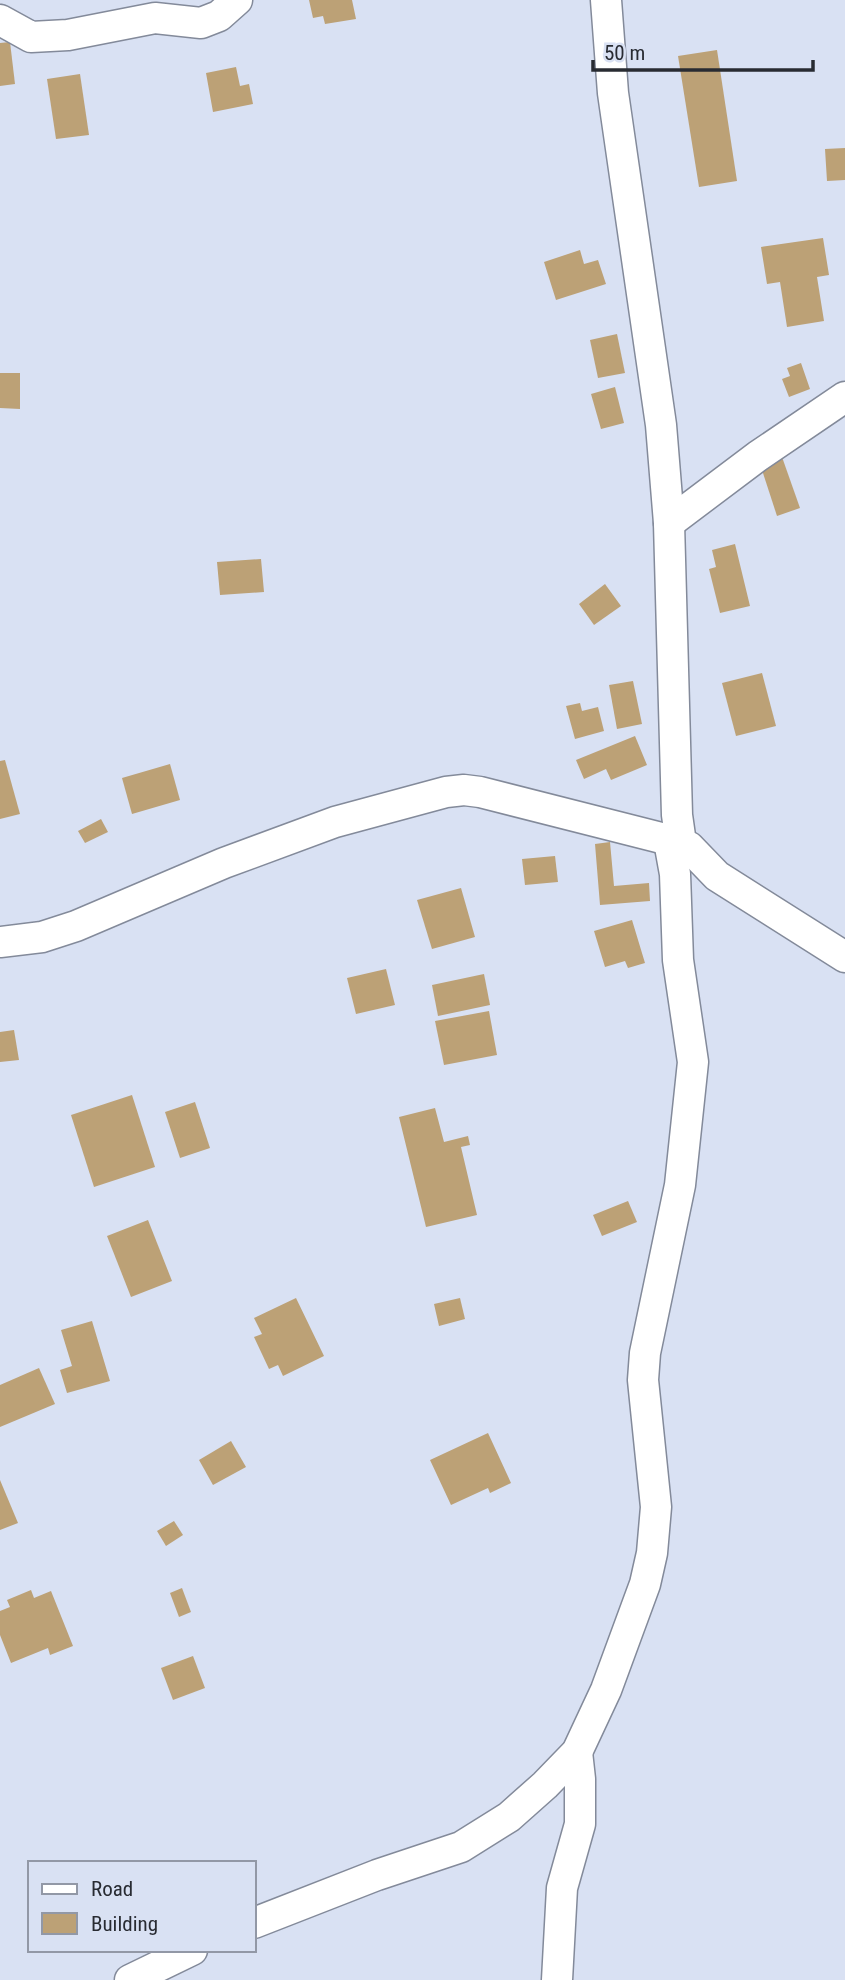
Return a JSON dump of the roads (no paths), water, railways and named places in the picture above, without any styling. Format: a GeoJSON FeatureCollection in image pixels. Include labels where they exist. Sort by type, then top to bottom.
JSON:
{"type":"FeatureCollection","features":[{"type":"Feature","properties":{"kind":"street"},"geometry":{"type":"LineString","coordinates":[[0,20],[31,37],[68,36],[155,18],[201,23],[219,16],[237,0]]}},
{"type":"Feature","properties":{"kind":"street"},"geometry":{"type":"LineString","coordinates":[[256,1922],[377,1875],[461,1847],[509,1817],[545,1785],[577,1752],[606,1690],[645,1584],[652,1553],[656,1507],[643,1380],[645,1353],[680,1185],[693,1062],[678,960],[675,874],[677,815],[668,523],[662,425],[613,93],[606,0]]}},
{"type":"Feature","properties":{"kind":"street"},"geometry":{"type":"LineString","coordinates":[[668,523],[758,456],[845,397]]}},
{"type":"Feature","properties":{"kind":"street"},"geometry":{"type":"LineString","coordinates":[[0,942],[42,937],[76,926],[223,863],[335,822],[446,792],[464,790],[602,822],[689,847],[717,876],[845,957]]}},
{"type":"Feature","properties":{"kind":"street"},"geometry":{"type":"LineString","coordinates":[[557,1980],[562,1888],[580,1824],[577,1752]]}},
{"type":"Feature","properties":{"kind":"street"},"geometry":{"type":"LineString","coordinates":[[130,1980],[188,1952]]}}]}
